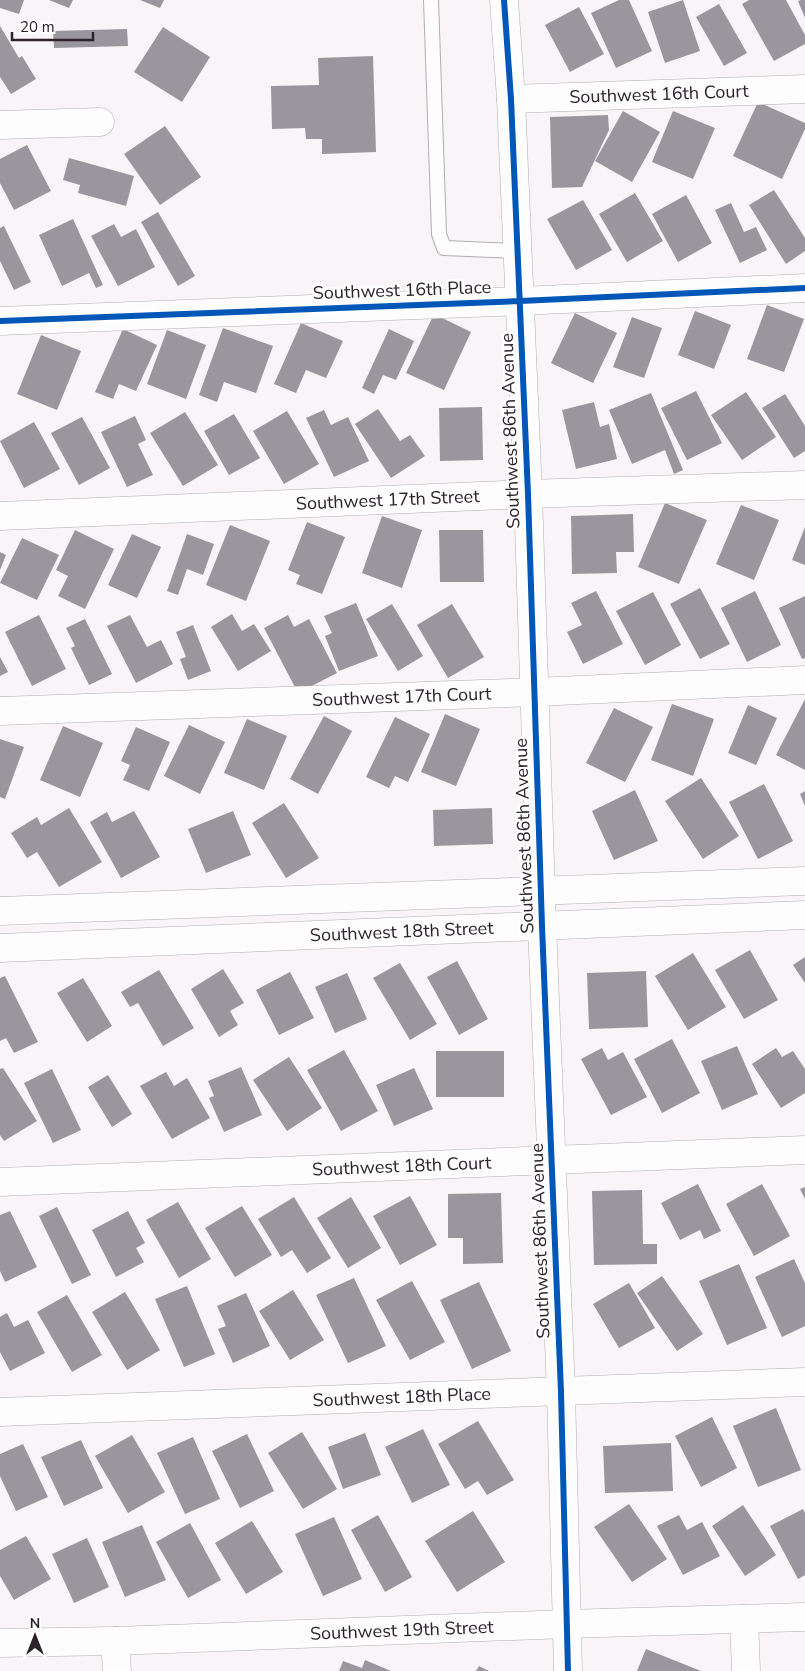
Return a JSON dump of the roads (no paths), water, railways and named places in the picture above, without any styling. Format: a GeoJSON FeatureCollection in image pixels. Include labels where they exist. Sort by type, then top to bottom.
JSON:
{"type":"FeatureCollection","features":[{"type":"Feature","properties":{"kind":"street","name":"Southwest 86th Avenue"},"geometry":{"type":"LineString","coordinates":[[504,0],[511,99],[528,494],[542,926],[561,1392],[568,1671]]}},
{"type":"Feature","properties":{"kind":"street","name":"Southwest 16th Court"},"geometry":{"type":"LineString","coordinates":[[511,99],[805,89]]}},
{"type":"Feature","properties":{"kind":"street"},"geometry":{"type":"LineString","coordinates":[[0,125],[100,122]]}},
{"type":"Feature","properties":{"kind":"street","name":"Southwest 16th Place"},"geometry":{"type":"LineString","coordinates":[[0,320],[520,301],[805,288]]}},
{"type":"Feature","properties":{"kind":"street","name":"Southwest 17th Street"},"geometry":{"type":"LineString","coordinates":[[0,516],[528,494],[805,485]]}},
{"type":"Feature","properties":{"kind":"street","name":"Southwest 17th Court"},"geometry":{"type":"LineString","coordinates":[[0,711],[535,692],[805,680]]}},
{"type":"Feature","properties":{"kind":"street","name":"Southwest 18th Street"},"geometry":{"type":"LineString","coordinates":[[0,911],[805,881]]}},
{"type":"Feature","properties":{"kind":"street","name":"Southwest 18th Street"},"geometry":{"type":"LineString","coordinates":[[0,948],[805,915]]}},
{"type":"Feature","properties":{"kind":"street","name":"Southwest 18th Court"},"geometry":{"type":"LineString","coordinates":[[0,1182],[805,1150]]}},
{"type":"Feature","properties":{"kind":"street","name":"Southwest 18th Place"},"geometry":{"type":"LineString","coordinates":[[0,1412],[805,1382]]}},
{"type":"Feature","properties":{"kind":"street","name":"Southwest 19th Street"},"geometry":{"type":"LineString","coordinates":[[0,1643],[115,1641],[566,1624],[805,1618]]}},
{"type":"Feature","properties":{"kind":"street"},"geometry":{"type":"LineString","coordinates":[[744,1620],[746,1671]]}},
{"type":"Feature","properties":{"kind":"street"},"geometry":{"type":"LineString","coordinates":[[115,1641],[117,1671]]}},
{"type":"Feature","properties":{"kind":"lane"},"geometry":{"type":"LineString","coordinates":[[430,0],[439,234],[444,248],[518,251]]}}]}
